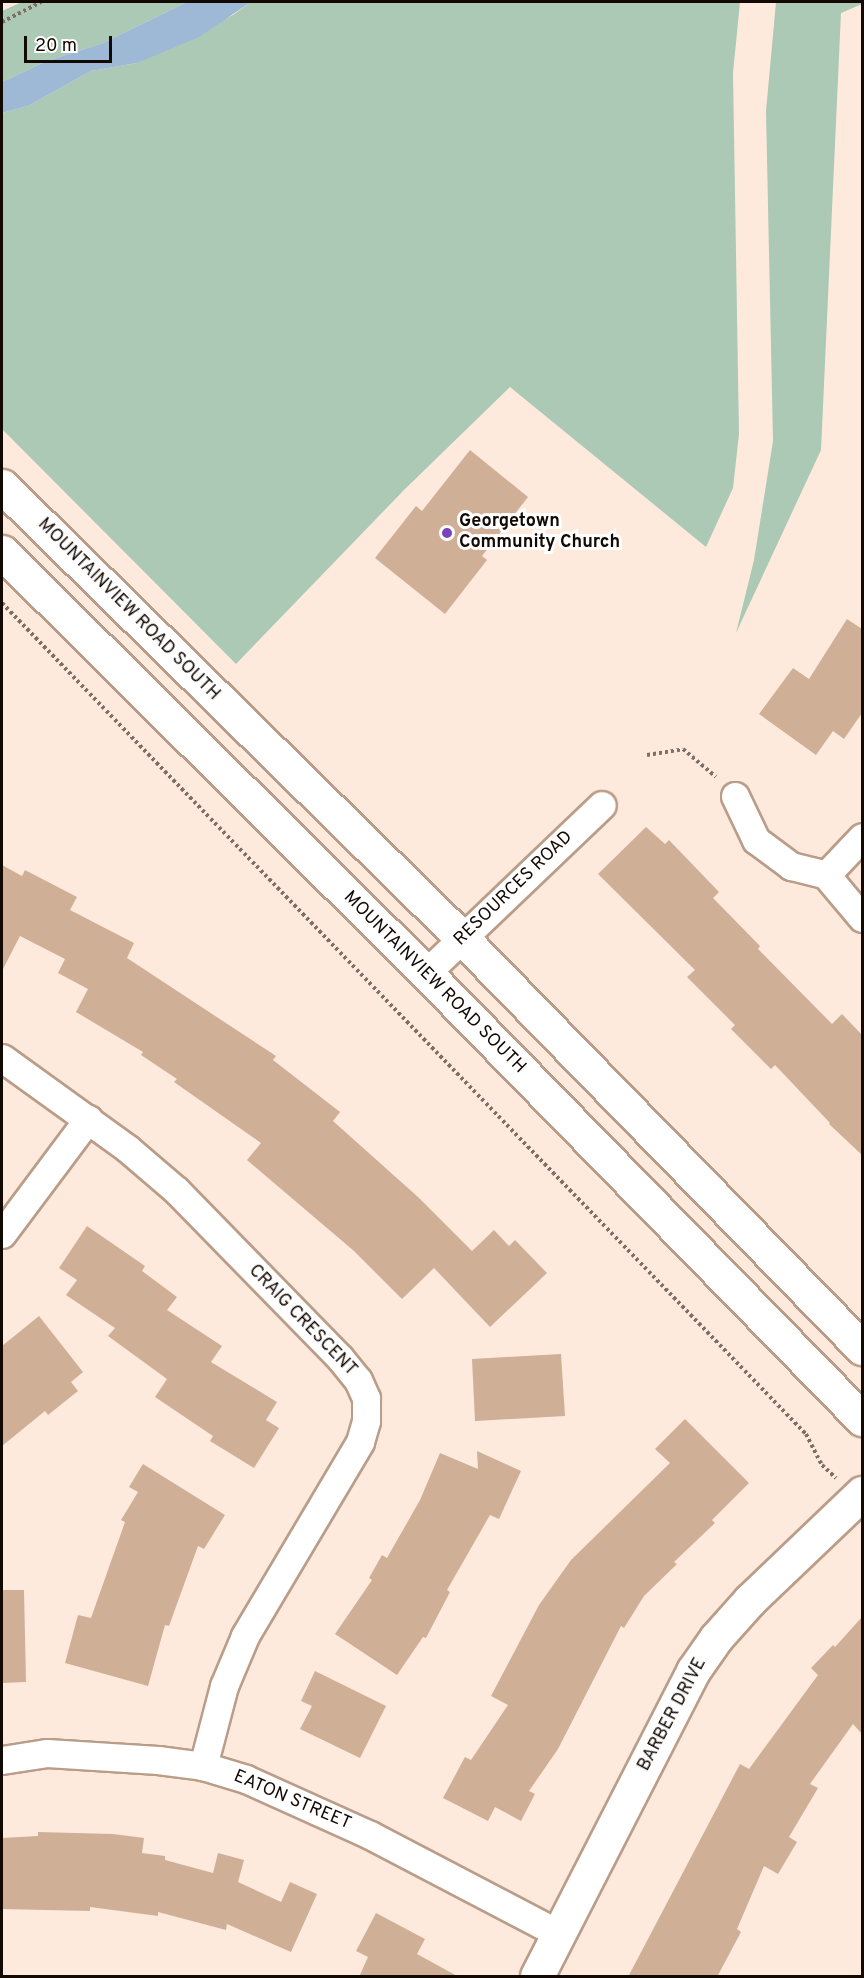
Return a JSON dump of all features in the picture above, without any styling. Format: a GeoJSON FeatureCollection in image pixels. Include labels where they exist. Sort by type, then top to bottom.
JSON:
{"type":"FeatureCollection","features":[{"type":"Feature","properties":{"kind":"main road","name":"MOUNTAINVIEW ROAD SOUTH"},"geometry":{"type":"LineString","coordinates":[[2,486],[462,938],[862,1348]]}},
{"type":"Feature","properties":{"kind":"main road","name":"MOUNTAINVIEW ROAD SOUTH"},"geometry":{"type":"LineString","coordinates":[[2,552],[426,973],[862,1419]]}},
{"type":"Feature","properties":{"kind":"main road","name":"BARBER DRIVE"},"geometry":{"type":"LineString","coordinates":[[537,1977],[693,1671],[716,1638],[750,1600],[860,1495]]}},
{"type":"Feature","properties":{"kind":"street"},"geometry":{"type":"LineString","coordinates":[[735,796],[756,840],[790,866],[826,875],[862,918]]}},
{"type":"Feature","properties":{"kind":"street","name":"RESOURCES ROAD"},"geometry":{"type":"LineString","coordinates":[[426,973],[602,805]]}},
{"type":"Feature","properties":{"kind":"street"},"geometry":{"type":"LineString","coordinates":[[826,875],[862,837]]}},
{"type":"Feature","properties":{"kind":"street","name":"CRAIG CRESCENT"},"geometry":{"type":"LineString","coordinates":[[2,1058],[88,1119],[176,1190],[340,1358],[358,1380],[366,1398],[366,1420],[360,1442],[241,1645],[222,1695],[203,1766]]}},
{"type":"Feature","properties":{"kind":"street"},"geometry":{"type":"LineString","coordinates":[[2,1234],[88,1119]]}},
{"type":"Feature","properties":{"kind":"street","name":"EATON STREET"},"geometry":{"type":"LineString","coordinates":[[2,1760],[46,1753],[81,1754],[203,1766],[246,1779],[308,1804],[559,1934]]}},
{"type":"Feature","properties":{"kind":"path"},"geometry":{"type":"LineString","coordinates":[[2,22],[41,2]]}},
{"type":"Feature","properties":{"kind":"path"},"geometry":{"type":"LineString","coordinates":[[2,603],[806,1434],[822,1465],[860,1495]]}},
{"type":"Feature","properties":{"kind":"path"},"geometry":{"type":"LineString","coordinates":[[647,754],[684,749],[735,796]]}},
{"type":"Feature","properties":{"kind":"green space"},"geometry":{"type":"Polygon","coordinates":[[[22,2],[187,2],[103,43],[47,61],[2,82],[2,11],[22,2]]]}},
{"type":"Feature","properties":{"kind":"green space"},"geometry":{"type":"Polygon","coordinates":[[[251,2],[740,2],[733,73],[739,434],[733,488],[706,547],[510,387],[404,490],[236,664],[2,429],[2,113],[28,106],[91,71],[137,63],[233,15],[251,2]]]}},
{"type":"Feature","properties":{"kind":"green space"},"geometry":{"type":"Polygon","coordinates":[[[776,2],[862,2],[862,4],[841,13],[821,450],[736,633],[754,560],[773,441],[766,111],[776,2]]]}},
{"type":"Feature","properties":{"kind":"water"},"geometry":{"type":"Polygon","coordinates":[[[187,2],[251,2],[199,37],[137,63],[91,71],[28,106],[2,113],[2,82],[47,61],[103,43],[187,2]]]}},
{"type":"Feature","properties":{"kind":"building","name":"Georgetown Community Church"},"geometry":{"type":"Polygon","coordinates":[[[470,450],[528,497],[482,556],[487,560],[445,614],[375,558],[416,506],[422,511],[470,450]]]}},
{"type":"Feature","properties":{"kind":"building"},"geometry":{"type":"Polygon","coordinates":[[[847,619],[862,629],[862,713],[844,739],[833,731],[816,755],[759,714],[793,668],[809,679],[847,619]]]}},
{"type":"Feature","properties":{"kind":"building"},"geometry":{"type":"Polygon","coordinates":[[[646,827],[665,844],[669,840],[719,892],[713,898],[760,946],[758,949],[832,1024],[842,1014],[862,1035],[862,1155],[829,1124],[775,1065],[771,1069],[731,1029],[735,1025],[687,977],[695,970],[598,874],[646,827]]]}},
{"type":"Feature","properties":{"kind":"building"},"geometry":{"type":"Polygon","coordinates":[[[2,865],[22,876],[25,870],[77,897],[70,910],[134,943],[127,958],[276,1056],[273,1060],[340,1112],[333,1121],[418,1197],[472,1251],[494,1230],[509,1246],[515,1240],[547,1273],[490,1327],[434,1268],[402,1299],[354,1251],[247,1160],[261,1143],[174,1082],[177,1079],[141,1055],[143,1052],[76,1012],[88,989],[58,973],[65,959],[20,936],[2,971],[2,865]]]}},
{"type":"Feature","properties":{"kind":"building"},"geometry":{"type":"Polygon","coordinates":[[[87,1226],[145,1266],[142,1271],[177,1297],[167,1310],[222,1346],[211,1362],[277,1402],[266,1420],[279,1428],[254,1468],[210,1441],[213,1436],[155,1397],[167,1379],[108,1336],[115,1328],[66,1295],[77,1280],[59,1268],[87,1226]]]}},
{"type":"Feature","properties":{"kind":"building"},"geometry":{"type":"Polygon","coordinates":[[[39,1316],[83,1372],[71,1382],[78,1391],[48,1415],[45,1411],[2,1446],[2,1346],[39,1316]]]}},
{"type":"Feature","properties":{"kind":"building"},"geometry":{"type":"Polygon","coordinates":[[[561,1354],[565,1416],[475,1421],[472,1359],[561,1354]]]}},
{"type":"Feature","properties":{"kind":"building"},"geometry":{"type":"Polygon","coordinates":[[[685,1419],[749,1483],[712,1520],[715,1523],[674,1562],[677,1564],[644,1596],[624,1628],[621,1626],[558,1749],[529,1791],[535,1794],[521,1821],[495,1807],[488,1821],[443,1798],[465,1757],[471,1760],[508,1705],[491,1696],[539,1605],[571,1560],[670,1463],[655,1449],[685,1419]]]}},
{"type":"Feature","properties":{"kind":"building"},"geometry":{"type":"Polygon","coordinates":[[[477,1451],[521,1471],[499,1519],[490,1515],[447,1590],[450,1592],[426,1638],[423,1637],[397,1675],[335,1634],[372,1580],[369,1578],[382,1555],[387,1558],[420,1500],[440,1453],[478,1469],[477,1451]]]}},
{"type":"Feature","properties":{"kind":"building"},"geometry":{"type":"Polygon","coordinates":[[[143,1464],[225,1515],[204,1549],[198,1546],[169,1626],[165,1625],[148,1686],[65,1663],[78,1615],[91,1618],[125,1522],[121,1520],[138,1492],[129,1487],[143,1464]]]}},
{"type":"Feature","properties":{"kind":"building"},"geometry":{"type":"Polygon","coordinates":[[[2,1590],[24,1590],[26,1682],[2,1683],[2,1590]]]}},
{"type":"Feature","properties":{"kind":"building"},"geometry":{"type":"Polygon","coordinates":[[[862,1617],[862,1734],[853,1724],[810,1784],[818,1788],[789,1837],[797,1842],[778,1874],[764,1866],[737,1929],[741,1932],[717,1977],[628,1977],[740,1764],[749,1769],[818,1675],[811,1668],[833,1645],[835,1647],[862,1617]]]}},
{"type":"Feature","properties":{"kind":"building"},"geometry":{"type":"Polygon","coordinates":[[[315,1671],[386,1706],[360,1758],[300,1729],[312,1706],[301,1701],[315,1671]]]}},
{"type":"Feature","properties":{"kind":"building"},"geometry":{"type":"Polygon","coordinates":[[[38,1832],[113,1834],[144,1838],[142,1853],[165,1856],[165,1860],[213,1873],[218,1853],[244,1860],[238,1882],[281,1902],[290,1882],[317,1894],[291,1952],[227,1924],[226,1930],[158,1912],[158,1916],[90,1907],[90,1911],[2,1909],[2,1838],[38,1836],[38,1832]]]}},
{"type":"Feature","properties":{"kind":"building"},"geometry":{"type":"Polygon","coordinates":[[[376,1913],[425,1939],[417,1954],[459,1977],[359,1977],[368,1957],[356,1951],[376,1913]]]}},
{"type":"Feature","properties":{"kind":"place","name":"Georgetown Community Church"},"geometry":{"type":"Point","coordinates":[447,533]}}]}
